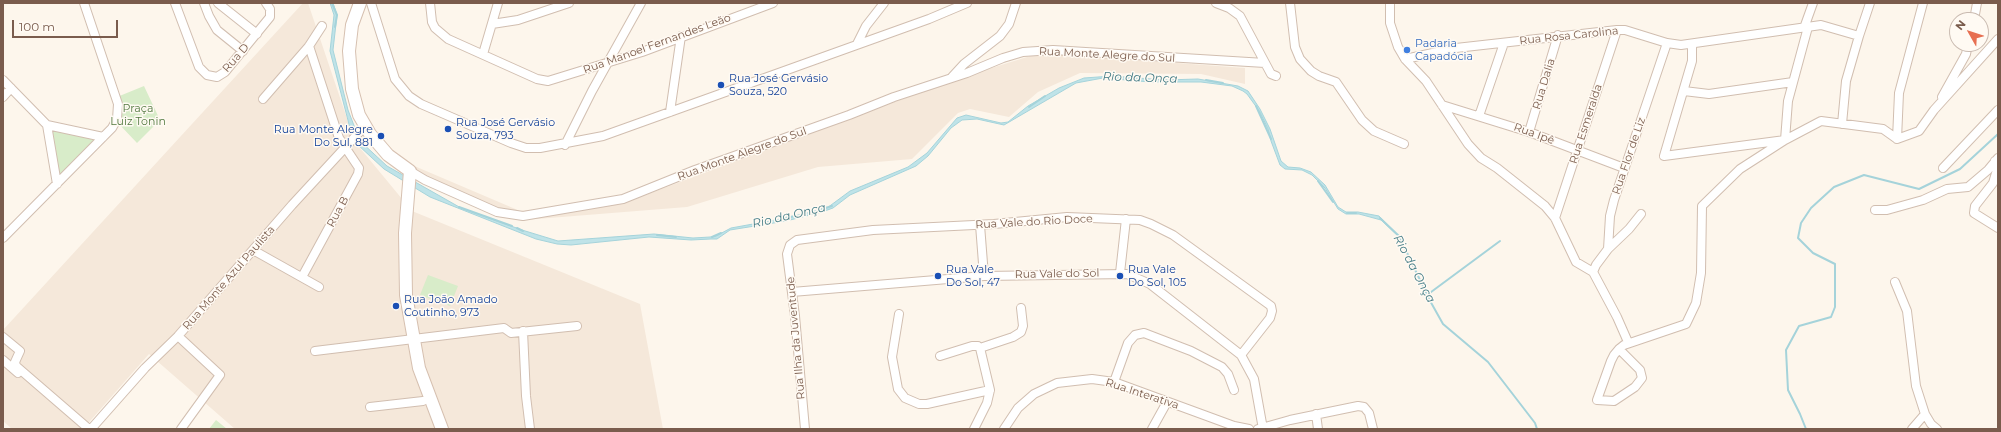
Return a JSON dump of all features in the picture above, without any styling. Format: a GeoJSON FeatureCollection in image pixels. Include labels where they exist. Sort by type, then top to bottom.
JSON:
{"type":"FeatureCollection","features":[{"type":"Feature","properties":{"kind":"street"},"geometry":{"type":"LineString","coordinates":[[3,238],[115,124],[118,109],[84,3]]}},
{"type":"Feature","properties":{"kind":"street","name":"Rua D"},"geometry":{"type":"LineString","coordinates":[[175,3],[196,59],[203,72],[212,77],[221,75],[257,34],[270,14],[270,9],[266,3]]}},
{"type":"Feature","properties":{"kind":"street"},"geometry":{"type":"LineString","coordinates":[[204,3],[217,30],[243,51]]}},
{"type":"Feature","properties":{"kind":"street"},"geometry":{"type":"LineString","coordinates":[[218,3],[257,34]]}},
{"type":"Feature","properties":{"kind":"street","name":"Rua Monte Alegre do Sul"},"geometry":{"type":"LineString","coordinates":[[360,3],[352,25],[349,51],[352,89],[360,115],[362,129],[406,169],[432,183],[508,215],[523,216],[623,199],[695,170],[759,149],[894,97],[967,73],[1012,55],[1042,50],[1265,63]]}},
{"type":"Feature","properties":{"kind":"street"},"geometry":{"type":"LineString","coordinates":[[371,3],[395,79],[404,91],[414,100],[518,145],[540,148],[603,136],[857,44],[929,20],[967,3]]}},
{"type":"Feature","properties":{"kind":"street","name":"Rua Manoel Fernandes Leão"},"geometry":{"type":"LineString","coordinates":[[430,3],[432,22],[441,34],[459,46],[483,54],[542,80],[553,80],[607,64],[773,3]]}},
{"type":"Feature","properties":{"kind":"street"},"geometry":{"type":"LineString","coordinates":[[483,54],[498,3]]}},
{"type":"Feature","properties":{"kind":"street"},"geometry":{"type":"LineString","coordinates":[[492,24],[518,20],[569,3]]}},
{"type":"Feature","properties":{"kind":"street"},"geometry":{"type":"LineString","coordinates":[[565,144],[641,3]]}},
{"type":"Feature","properties":{"kind":"street"},"geometry":{"type":"LineString","coordinates":[[857,44],[866,26],[884,3]]}},
{"type":"Feature","properties":{"kind":"street"},"geometry":{"type":"LineString","coordinates":[[952,78],[968,60],[1000,36],[1009,24],[1016,3]]}},
{"type":"Feature","properties":{"kind":"street"},"geometry":{"type":"LineString","coordinates":[[1216,3],[1229,8],[1240,16],[1271,74],[1276,76]]}},
{"type":"Feature","properties":{"kind":"street"},"geometry":{"type":"LineString","coordinates":[[1290,3],[1295,47],[1300,59],[1319,76],[1336,82],[1362,120],[1374,131],[1404,144]]}},
{"type":"Feature","properties":{"kind":"street"},"geometry":{"type":"LineString","coordinates":[[1390,3],[1390,23],[1395,39],[1405,59],[1426,81],[1468,144],[1481,158],[1538,200],[1555,218],[1576,262],[1594,270],[1628,342]]}},
{"type":"Feature","properties":{"kind":"street"},"geometry":{"type":"LineString","coordinates":[[1784,140],[1788,101],[1813,3]]}},
{"type":"Feature","properties":{"kind":"street"},"geometry":{"type":"LineString","coordinates":[[1842,124],[1846,81],[1870,3]]}},
{"type":"Feature","properties":{"kind":"street"},"geometry":{"type":"LineString","coordinates":[[1897,139],[1898,93],[1924,3]]}},
{"type":"Feature","properties":{"kind":"street","name":"Rua Rosa Carolina"},"geometry":{"type":"LineString","coordinates":[[1405,59],[1456,48],[1558,35],[1617,30],[1630,31],[1667,43],[1692,45],[1821,25],[1859,36]]}},
{"type":"Feature","properties":{"kind":"street"},"geometry":{"type":"LineString","coordinates":[[263,99],[309,46],[322,26]]}},
{"type":"Feature","properties":{"kind":"street","name":"Rua Esmeralda"},"geometry":{"type":"LineString","coordinates":[[1555,218],[1617,30]]}},
{"type":"Feature","properties":{"kind":"street","name":"Rua Dalia"},"geometry":{"type":"LineString","coordinates":[[1529,132],[1558,35]]}},
{"type":"Feature","properties":{"kind":"street"},"geometry":{"type":"LineString","coordinates":[[670,112],[681,36]]}},
{"type":"Feature","properties":{"kind":"street"},"geometry":{"type":"LineString","coordinates":[[1934,110],[1998,39]]}},
{"type":"Feature","properties":{"kind":"street"},"geometry":{"type":"LineString","coordinates":[[1479,116],[1504,43]]}},
{"type":"Feature","properties":{"kind":"street","name":"Rua Flor de Liz"},"geometry":{"type":"LineString","coordinates":[[1608,249],[1612,207],[1667,43]]}},
{"type":"Feature","properties":{"kind":"street"},"geometry":{"type":"LineString","coordinates":[[1692,45],[1692,61],[1664,156],[1784,140]]}},
{"type":"Feature","properties":{"kind":"street"},"geometry":{"type":"LineString","coordinates":[[309,46],[339,138],[346,147]]}},
{"type":"Feature","properties":{"kind":"street"},"geometry":{"type":"LineString","coordinates":[[1897,139],[1919,132],[1934,110],[1966,52]]}},
{"type":"Feature","properties":{"kind":"street"},"geometry":{"type":"LineString","coordinates":[[3,80],[47,125],[103,137]]}},
{"type":"Feature","properties":{"kind":"street"},"geometry":{"type":"LineString","coordinates":[[1684,91],[1709,94],[1793,82]]}},
{"type":"Feature","properties":{"kind":"street"},"geometry":{"type":"LineString","coordinates":[[3,97],[11,88]]}},
{"type":"Feature","properties":{"kind":"street","name":"Rua Ipê"},"geometry":{"type":"LineString","coordinates":[[1442,105],[1529,132],[1624,168]]}},
{"type":"Feature","properties":{"kind":"street"},"geometry":{"type":"LineString","coordinates":[[1943,168],[1998,110]]}},
{"type":"Feature","properties":{"kind":"street"},"geometry":{"type":"LineString","coordinates":[[1619,349],[1640,370],[1642,378],[1635,387],[1614,401],[1597,400],[1611,361],[1619,349],[1628,342],[1686,324],[1696,303],[1701,273],[1702,206],[1740,170],[1784,140],[1821,121],[1883,130],[1897,139]]}},
{"type":"Feature","properties":{"kind":"street"},"geometry":{"type":"LineString","coordinates":[[47,125],[57,184]]}},
{"type":"Feature","properties":{"kind":"street","name":"Rua Monte Azul Paulista"},"geometry":{"type":"LineString","coordinates":[[90,429],[141,372],[178,336],[362,129]]}},
{"type":"Feature","properties":{"kind":"street","name":"Rua B"},"geometry":{"type":"LineString","coordinates":[[302,277],[359,171],[358,164],[346,147]]}},
{"type":"Feature","properties":{"kind":"street"},"geometry":{"type":"LineString","coordinates":[[1875,210],[1887,210],[1929,198],[1947,189],[1968,187],[1997,160]]}},
{"type":"Feature","properties":{"kind":"street"},"geometry":{"type":"LineString","coordinates":[[1997,160],[1997,170],[1993,183],[1975,206],[1974,213],[1998,228]]}},
{"type":"Feature","properties":{"kind":"street"},"geometry":{"type":"LineString","coordinates":[[406,169],[398,233],[397,266],[400,300],[409,339],[442,429]]}},
{"type":"Feature","properties":{"kind":"street"},"geometry":{"type":"LineString","coordinates":[[1594,270],[1608,249],[1641,214]]}},
{"type":"Feature","properties":{"kind":"street","name":"Rua Vale do Rio Doce"},"geometry":{"type":"LineString","coordinates":[[788,248],[793,241],[797,240],[858,232],[1067,218],[1126,219],[1151,224],[1173,235],[1271,306],[1272,311],[1270,318],[1241,355]]}},
{"type":"Feature","properties":{"kind":"street"},"geometry":{"type":"LineString","coordinates":[[1120,273],[1126,219]]}},
{"type":"Feature","properties":{"kind":"street"},"geometry":{"type":"LineString","coordinates":[[980,225],[984,276]]}},
{"type":"Feature","properties":{"kind":"street"},"geometry":{"type":"LineString","coordinates":[[1610,226],[1622,235]]}},
{"type":"Feature","properties":{"kind":"street","name":"Rua Ilha da Juventude"},"geometry":{"type":"LineString","coordinates":[[788,248],[787,254],[805,429]]}},
{"type":"Feature","properties":{"kind":"street"},"geometry":{"type":"LineString","coordinates":[[253,250],[319,287]]}},
{"type":"Feature","properties":{"kind":"street","name":"Rua Vale do Sol"},"geometry":{"type":"LineString","coordinates":[[792,292],[984,276],[1120,273],[1136,276],[1150,284],[1241,355],[1254,379],[1261,429]]}},
{"type":"Feature","properties":{"kind":"street"},"geometry":{"type":"LineString","coordinates":[[1895,282],[1907,311],[1915,380],[1925,414],[1931,424],[1937,429]]}},
{"type":"Feature","properties":{"kind":"street"},"geometry":{"type":"LineString","coordinates":[[940,356],[972,346],[978,346],[980,348],[1021,332],[1023,326],[1021,308]]}},
{"type":"Feature","properties":{"kind":"street"},"geometry":{"type":"LineString","coordinates":[[898,314],[892,357],[898,389],[906,398],[919,404],[927,404],[990,390]]}},
{"type":"Feature","properties":{"kind":"street"},"geometry":{"type":"LineString","coordinates":[[315,352],[504,328],[511,333],[577,326]]}},
{"type":"Feature","properties":{"kind":"street"},"geometry":{"type":"LineString","coordinates":[[523,331],[526,396],[530,429]]}},
{"type":"Feature","properties":{"kind":"street"},"geometry":{"type":"LineString","coordinates":[[1114,382],[1128,343],[1135,335],[1144,333],[1191,351],[1222,367],[1228,374],[1234,390]]}},
{"type":"Feature","properties":{"kind":"street"},"geometry":{"type":"LineString","coordinates":[[178,336],[220,375],[181,429]]}},
{"type":"Feature","properties":{"kind":"street"},"geometry":{"type":"LineString","coordinates":[[3,337],[20,351],[15,362],[16,366],[90,429]]}},
{"type":"Feature","properties":{"kind":"street"},"geometry":{"type":"LineString","coordinates":[[409,339],[412,367],[434,429]]}},
{"type":"Feature","properties":{"kind":"street"},"geometry":{"type":"LineString","coordinates":[[974,429],[987,403],[990,390],[990,382],[980,348]]}},
{"type":"Feature","properties":{"kind":"street"},"geometry":{"type":"LineString","coordinates":[[3,360],[81,429]]}},
{"type":"Feature","properties":{"kind":"street","name":"Rua Interativa"},"geometry":{"type":"LineString","coordinates":[[1004,429],[1018,408],[1034,394],[1045,388],[1080,380],[1114,382],[1234,426],[1248,429]]}},
{"type":"Feature","properties":{"kind":"street"},"geometry":{"type":"LineString","coordinates":[[370,407],[423,401]]}},
{"type":"Feature","properties":{"kind":"street"},"geometry":{"type":"LineString","coordinates":[[1152,429],[1167,402]]}},
{"type":"Feature","properties":{"kind":"street"},"geometry":{"type":"LineString","coordinates":[[1261,429],[1316,414],[1362,406],[1369,412],[1373,429]]}},
{"type":"Feature","properties":{"kind":"street"},"geometry":{"type":"LineString","coordinates":[[1316,414],[1318,429]]}},
{"type":"Feature","properties":{"kind":"street"},"geometry":{"type":"LineString","coordinates":[[1912,429],[1925,414]]}},
{"type":"Feature","properties":{"kind":"shaded area"},"geometry":{"type":"Polygon","coordinates":[[[303,3],[308,3],[355,142],[412,211],[640,304],[663,429],[235,429],[149,354],[83,429],[12,429],[3,421],[3,330],[303,3]]]}},
{"type":"Feature","properties":{"kind":"shaded area"},"geometry":{"type":"Polygon","coordinates":[[[1040,53],[1245,68],[1245,84],[1201,74],[1080,73],[1038,92],[1009,117],[970,109],[958,113],[912,159],[818,167],[687,207],[524,220],[409,179],[412,165],[520,211],[621,204],[956,79],[1040,53]]]}},
{"type":"Feature","properties":{"kind":"green space","name":"Praça Luiz Tonin"},"geometry":{"type":"Polygon","coordinates":[[[144,86],[160,120],[137,143],[118,123],[117,97],[144,86]]]}},
{"type":"Feature","properties":{"kind":"green space"},"geometry":{"type":"Polygon","coordinates":[[[49,126],[100,139],[60,179],[49,126]]]}},
{"type":"Feature","properties":{"kind":"green space"},"geometry":{"type":"Polygon","coordinates":[[[428,275],[458,286],[450,306],[420,295],[428,275]]]}},
{"type":"Feature","properties":{"kind":"green space"},"geometry":{"type":"Polygon","coordinates":[[[216,420],[227,429],[209,429],[216,420]]]}},
{"type":"Feature","properties":{"kind":"water"},"geometry":{"type":"Polygon","coordinates":[[[330,3],[333,3],[337,15],[333,50],[348,110],[360,141],[387,166],[461,208],[558,241],[654,234],[693,238],[710,237],[716,236],[731,228],[786,218],[827,208],[850,191],[908,167],[927,153],[957,118],[966,115],[1001,123],[1008,122],[1028,106],[1059,88],[1084,78],[1112,76],[1164,80],[1198,79],[1238,86],[1248,91],[1260,109],[1270,129],[1281,161],[1288,167],[1300,168],[1311,172],[1325,185],[1338,207],[1346,212],[1358,212],[1379,216],[1399,237],[1381,220],[1359,214],[1346,214],[1338,209],[1325,188],[1312,175],[1302,170],[1285,169],[1280,165],[1268,129],[1260,112],[1247,94],[1243,91],[1232,86],[1201,82],[1150,82],[1103,78],[1076,83],[1004,125],[977,119],[962,120],[951,128],[928,156],[916,166],[850,195],[833,208],[822,212],[786,221],[730,230],[717,239],[691,240],[649,237],[571,245],[557,244],[536,239],[430,197],[384,169],[358,145],[350,128],[330,51],[334,15],[330,3]]]}},
{"type":"Feature","properties":{"kind":"waterway"},"geometry":{"type":"LineString","coordinates":[[332,3],[337,15],[335,27]]}},
{"type":"Feature","properties":{"kind":"waterway","name":"Rio da Onça"},"geometry":{"type":"LineString","coordinates":[[1206,80],[1223,83]]}},
{"type":"Feature","properties":{"kind":"waterway","name":"Rio da Onça"},"geometry":{"type":"LineString","coordinates":[[1029,107],[1045,96]]}},
{"type":"Feature","properties":{"kind":"waterway","name":"Rio da Onça"},"geometry":{"type":"LineString","coordinates":[[1256,106],[1271,139]]}},
{"type":"Feature","properties":{"kind":"waterway"},"geometry":{"type":"LineString","coordinates":[[1806,429],[1788,390],[1786,350],[1799,326],[1831,317],[1835,307],[1835,264],[1813,253],[1798,238],[1801,223],[1811,208],[1834,187],[1864,175],[1919,189],[1960,169],[1998,134]]}},
{"type":"Feature","properties":{"kind":"waterway","name":"Rio da Onça"},"geometry":{"type":"LineString","coordinates":[[1318,181],[1333,202]]}},
{"type":"Feature","properties":{"kind":"waterway","name":"Rio da Onça"},"geometry":{"type":"LineString","coordinates":[[822,209],[832,206]]}},
{"type":"Feature","properties":{"kind":"waterway"},"geometry":{"type":"LineString","coordinates":[[459,207],[512,226]]}},
{"type":"Feature","properties":{"kind":"waterway","name":"Rio da Onça"},"geometry":{"type":"LineString","coordinates":[[1347,213],[1356,213]]}},
{"type":"Feature","properties":{"kind":"waterway","name":"Rio da Onça"},"geometry":{"type":"LineString","coordinates":[[780,219],[795,216]]}},
{"type":"Feature","properties":{"kind":"waterway"},"geometry":{"type":"LineString","coordinates":[[1380,218],[1399,236],[1429,299],[1443,324],[1488,362],[1535,423],[1537,429]]}},
{"type":"Feature","properties":{"kind":"waterway","name":"Rio da Onça"},"geometry":{"type":"LineString","coordinates":[[517,228],[523,231]]}},
{"type":"Feature","properties":{"kind":"waterway","name":"Rio da Onça"},"geometry":{"type":"LineString","coordinates":[[712,237],[721,233]]}},
{"type":"Feature","properties":{"kind":"waterway","name":"Rio da Onça"},"geometry":{"type":"LineString","coordinates":[[657,235],[676,237]]}},
{"type":"Feature","properties":{"kind":"waterway"},"geometry":{"type":"LineString","coordinates":[[1427,295],[1500,241]]}},
{"type":"Feature","properties":{"kind":"place","name":"Padaria Capadócia"},"geometry":{"type":"Point","coordinates":[1407,50]}},
{"type":"Feature","properties":{"kind":"place","name":"Rua José Gervásio Souza, 520"},"geometry":{"type":"Point","coordinates":[721,85]}},
{"type":"Feature","properties":{"kind":"place","name":"Rua José Gervásio Souza, 793"},"geometry":{"type":"Point","coordinates":[448,129]}},
{"type":"Feature","properties":{"kind":"place","name":"Rua Monte Alegre Do Sul, 881"},"geometry":{"type":"Point","coordinates":[381,136]}},
{"type":"Feature","properties":{"kind":"place","name":"Rua Vale Do Sol, 47"},"geometry":{"type":"Point","coordinates":[938,276]}},
{"type":"Feature","properties":{"kind":"place","name":"Rua Vale Do Sol, 105"},"geometry":{"type":"Point","coordinates":[1120,276]}},
{"type":"Feature","properties":{"kind":"place","name":"Rua João Amado Coutinho, 973"},"geometry":{"type":"Point","coordinates":[396,306]}}]}
